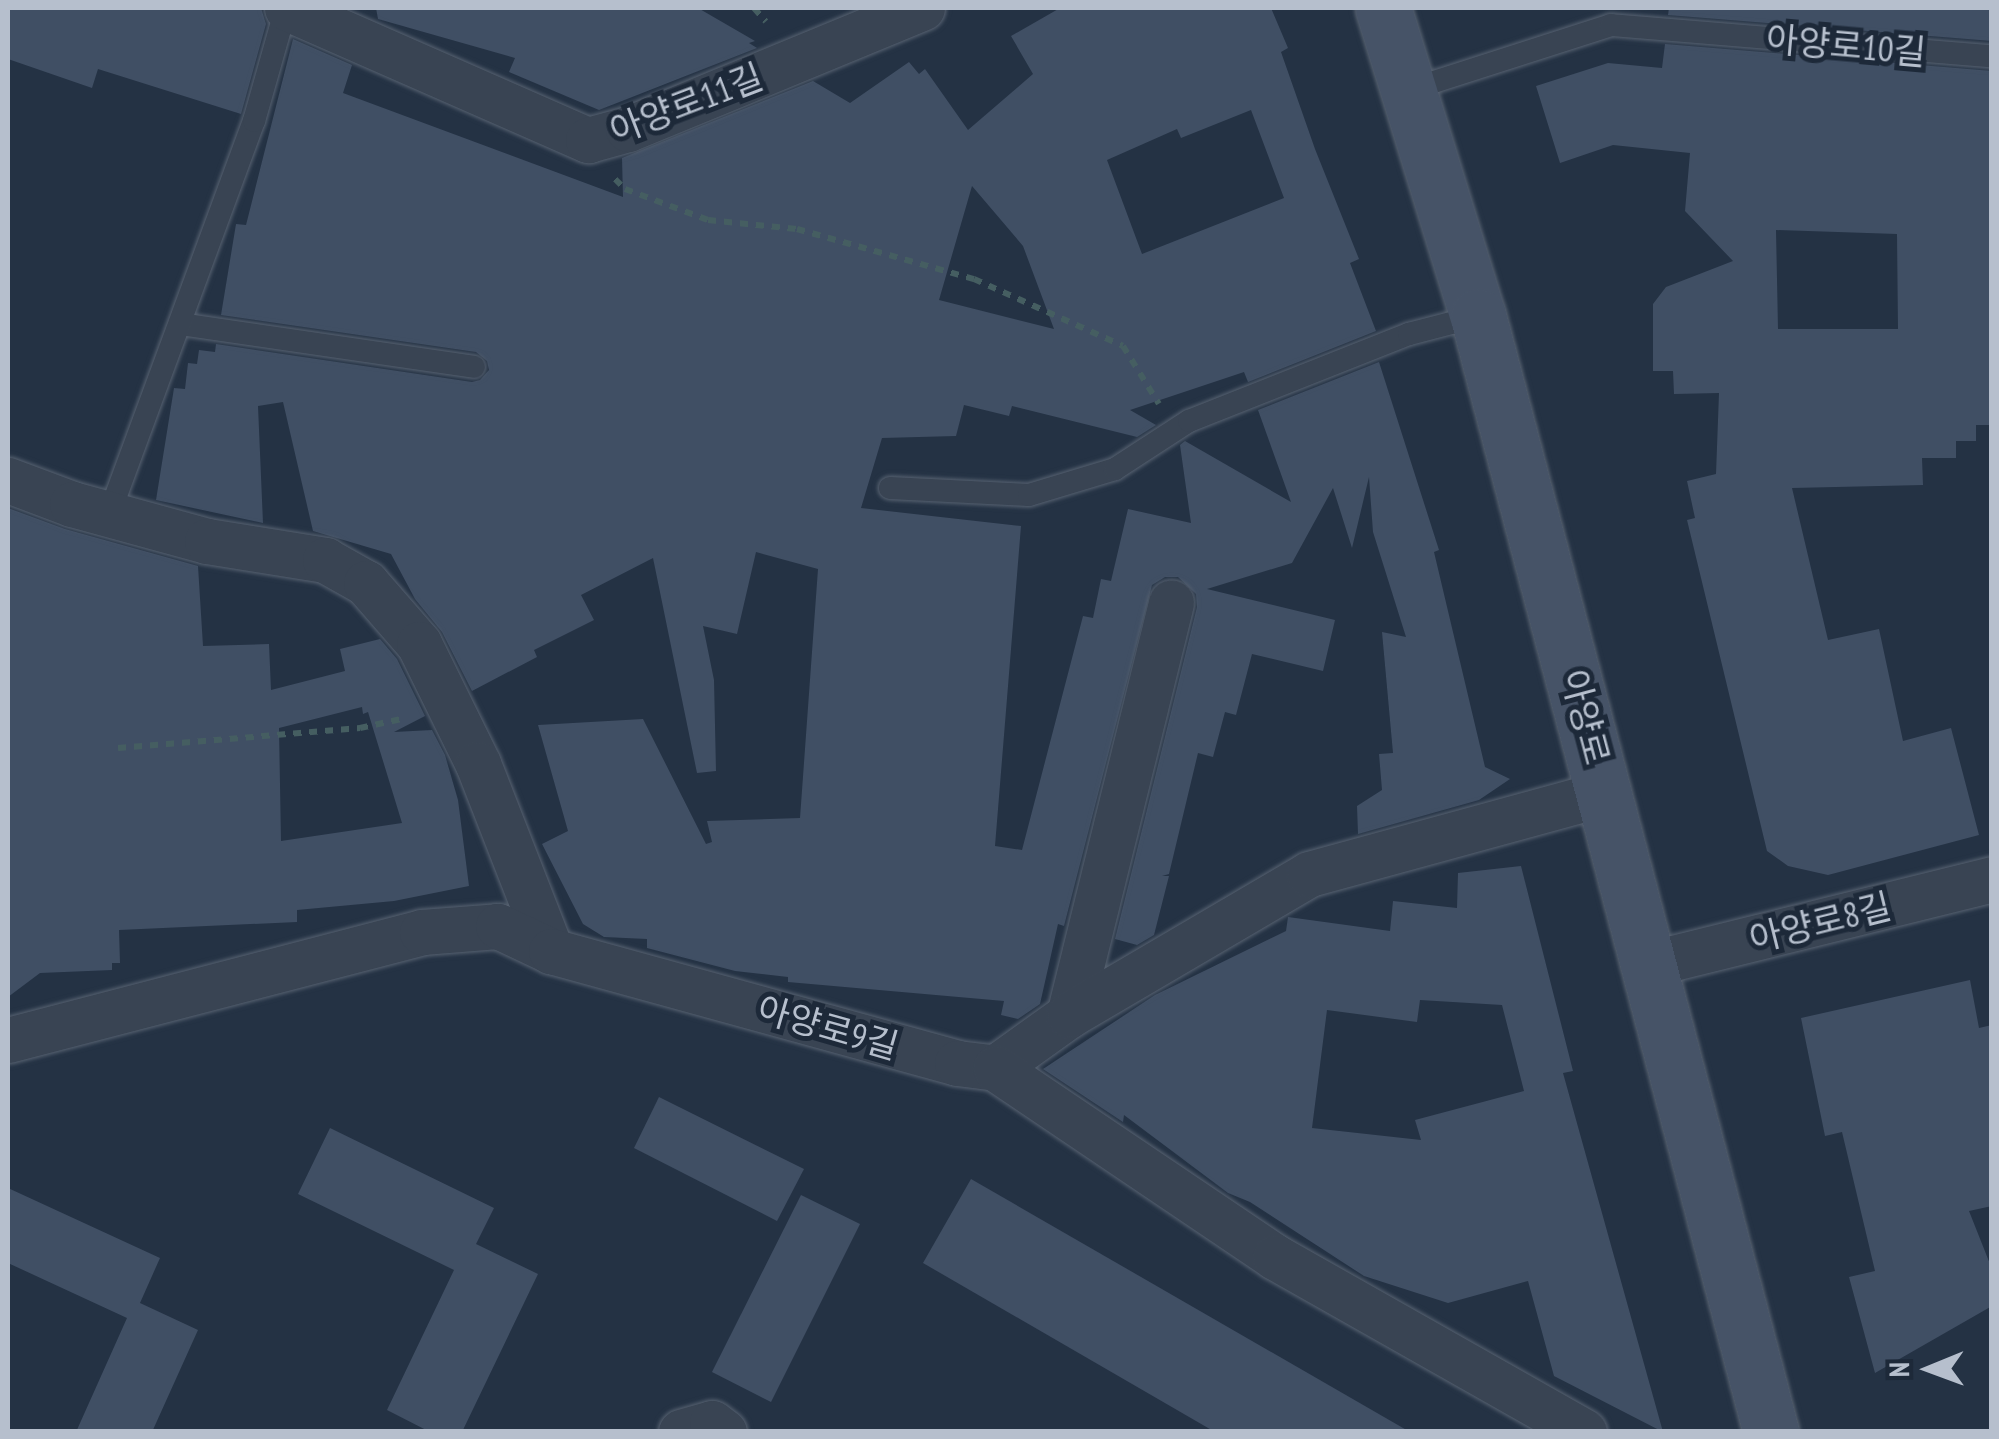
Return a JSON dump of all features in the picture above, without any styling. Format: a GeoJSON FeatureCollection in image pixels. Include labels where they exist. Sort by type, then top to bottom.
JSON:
{"type":"FeatureCollection","features":[{"type":"Feature","properties":{"kind":"main road","name":"아양로"},"geometry":{"type":"LineString","coordinates":[[1383,8],[1412,89],[1478,316],[1770,1432]]}},
{"type":"Feature","properties":{"kind":"street","name":"아양로11길"},"geometry":{"type":"LineString","coordinates":[[286,8],[588,140],[628,129],[922,8]]}},
{"type":"Feature","properties":{"kind":"street"},"geometry":{"type":"LineString","coordinates":[[8,480],[72,504],[207,541],[326,560],[366,583],[419,644],[478,764],[551,951]]}},
{"type":"Feature","properties":{"kind":"street"},"geometry":{"type":"LineString","coordinates":[[1069,1015],[1172,602]]}},
{"type":"Feature","properties":{"kind":"street"},"geometry":{"type":"LineString","coordinates":[[1584,1432],[1275,1257],[995,1068],[1069,1015],[1308,874],[1606,794]]}},
{"type":"Feature","properties":{"kind":"street","name":"아양로8길"},"geometry":{"type":"LineString","coordinates":[[1648,964],[1992,879]]}},
{"type":"Feature","properties":{"kind":"street","name":"아양로9길"},"geometry":{"type":"LineString","coordinates":[[8,1040],[422,932],[498,926],[551,951],[957,1063],[995,1068]]}},
{"type":"Feature","properties":{"kind":"street"},"geometry":{"type":"LineString","coordinates":[[681,1432],[712,1423],[724,1432]]}},
{"type":"Feature","properties":{"kind":"lane"},"geometry":{"type":"LineString","coordinates":[[110,512],[254,121],[286,8]]}},
{"type":"Feature","properties":{"kind":"lane","name":"아양로10길"},"geometry":{"type":"LineString","coordinates":[[1412,89],[1612,24],[1992,56]]}},
{"type":"Feature","properties":{"kind":"lane"},"geometry":{"type":"LineString","coordinates":[[890,488],[1030,495],[1115,469],[1189,421],[1408,334],[1478,316]]}},
{"type":"Feature","properties":{"kind":"lane"},"geometry":{"type":"LineString","coordinates":[[180,324],[474,367]]}},
{"type":"Feature","properties":{"kind":"path"},"geometry":{"type":"LineString","coordinates":[[597,138],[614,177],[625,190],[708,220],[797,230],[974,279],[1123,346],[1175,430]]}},
{"type":"Feature","properties":{"kind":"path"},"geometry":{"type":"LineString","coordinates":[[118,748],[360,728],[451,709]]}},
{"type":"Feature","properties":{"kind":"building"},"geometry":{"type":"Polygon","coordinates":[[[8,8],[261,8],[266,24],[241,114],[98,69],[92,88],[8,59],[8,8]]]}},
{"type":"Feature","properties":{"kind":"building"},"geometry":{"type":"Polygon","coordinates":[[[376,8],[698,8],[755,41],[749,43],[757,48],[599,110],[509,72],[515,58],[378,19],[376,8]]]}},
{"type":"Feature","properties":{"kind":"building"},"geometry":{"type":"Polygon","coordinates":[[[1060,8],[1271,8],[1288,48],[1281,52],[1315,149],[1359,259],[1350,263],[1376,331],[1248,382],[1244,372],[1130,410],[1156,425],[1137,437],[1012,406],[1009,416],[964,405],[956,436],[882,438],[861,508],[1021,526],[995,846],[1022,850],[1083,616],[1093,618],[1101,579],[1111,581],[1128,509],[1191,523],[1180,445],[1185,441],[1291,502],[1258,410],[1379,362],[1439,550],[1434,552],[1485,767],[1510,779],[1479,800],[1358,834],[1357,806],[1382,790],[1379,754],[1393,753],[1382,632],[1406,637],[1373,532],[1369,477],[1352,548],[1333,488],[1292,563],[1207,589],[1335,620],[1323,671],[1252,654],[1236,715],[1225,712],[1213,757],[1198,753],[1169,874],[1162,876],[1169,876],[1154,935],[1137,945],[1115,939],[1197,607],[1196,594],[1178,577],[1165,577],[1152,585],[1064,926],[1058,924],[1040,1004],[1018,1019],[1001,1015],[1004,1001],[788,982],[788,977],[735,971],[647,948],[647,939],[604,937],[583,924],[542,844],[568,831],[538,725],[643,719],[706,844],[712,842],[707,821],[800,818],[818,569],[756,552],[737,634],[703,626],[714,680],[716,771],[697,773],[653,558],[581,595],[594,620],[534,650],[537,657],[472,691],[442,632],[415,599],[391,554],[313,531],[283,402],[258,406],[263,523],[156,500],[174,388],[185,389],[188,363],[197,364],[199,350],[215,352],[216,344],[472,382],[489,370],[487,361],[476,352],[221,315],[236,224],[246,225],[293,39],[352,65],[343,93],[623,197],[622,158],[813,81],[850,103],[909,62],[919,74],[925,69],[968,130],[1033,74],[1011,36],[1060,8]],[[1251,110],[1181,138],[1177,129],[1107,160],[1142,254],[1284,198],[1251,110]],[[972,186],[939,300],[1054,329],[1023,246],[972,186]]]}},
{"type":"Feature","properties":{"kind":"building"},"geometry":{"type":"Polygon","coordinates":[[[1669,8],[1992,8],[1992,41],[1668,15],[1669,8]]]}},
{"type":"Feature","properties":{"kind":"building"},"geometry":{"type":"Polygon","coordinates":[[[1665,44],[1992,71],[1992,425],[1976,425],[1976,441],[1956,441],[1956,458],[1922,458],[1923,485],[1792,488],[1828,640],[1879,629],[1903,741],[1951,728],[1979,835],[1828,875],[1788,866],[1767,851],[1687,520],[1695,518],[1687,481],[1716,474],[1719,393],[1674,394],[1673,371],[1653,371],[1653,304],[1666,287],[1733,261],[1685,211],[1690,153],[1613,145],[1560,163],[1536,86],[1608,63],[1662,68],[1665,44]],[[1776,230],[1778,329],[1898,329],[1897,234],[1776,230]]]}},
{"type":"Feature","properties":{"kind":"building"},"geometry":{"type":"Polygon","coordinates":[[[8,508],[65,529],[198,566],[203,646],[269,644],[271,690],[345,671],[340,649],[380,639],[397,659],[425,716],[394,732],[432,730],[445,755],[458,800],[469,886],[394,901],[297,910],[297,922],[119,930],[120,963],[112,963],[112,970],[40,973],[8,997],[8,508]],[[362,707],[279,728],[281,841],[402,823],[368,712],[363,714],[362,707]]]}},
{"type":"Feature","properties":{"kind":"building"},"geometry":{"type":"Polygon","coordinates":[[[1521,866],[1573,1071],[1563,1073],[1663,1432],[1554,1376],[1528,1281],[1448,1303],[1364,1276],[1250,1202],[1228,1193],[1124,1115],[1123,1122],[1043,1069],[1155,995],[1286,931],[1288,917],[1390,931],[1393,901],[1457,908],[1458,873],[1521,866]],[[1420,1000],[1417,1022],[1327,1010],[1312,1128],[1421,1140],[1415,1120],[1524,1091],[1502,1005],[1420,1000]]]}},
{"type":"Feature","properties":{"kind":"building"},"geometry":{"type":"Polygon","coordinates":[[[1970,980],[1979,1028],[1992,1025],[1992,1206],[1969,1211],[1992,1269],[1992,1306],[1875,1373],[1849,1277],[1875,1271],[1842,1132],[1825,1136],[1801,1018],[1970,980]]]}},
{"type":"Feature","properties":{"kind":"building"},"geometry":{"type":"Polygon","coordinates":[[[659,1097],[804,1169],[777,1221],[634,1148],[659,1097]]]}},
{"type":"Feature","properties":{"kind":"building"},"geometry":{"type":"Polygon","coordinates":[[[330,1128],[494,1208],[476,1244],[538,1274],[462,1432],[430,1432],[387,1410],[454,1270],[298,1194],[330,1128]]]}},
{"type":"Feature","properties":{"kind":"building"},"geometry":{"type":"Polygon","coordinates":[[[971,1179],[1410,1432],[1215,1432],[923,1263],[971,1179]]]}},
{"type":"Feature","properties":{"kind":"building"},"geometry":{"type":"Polygon","coordinates":[[[8,1188],[160,1258],[140,1303],[198,1330],[152,1432],[76,1432],[127,1318],[8,1263],[8,1188]]]}},
{"type":"Feature","properties":{"kind":"building"},"geometry":{"type":"Polygon","coordinates":[[[801,1195],[860,1224],[771,1402],[712,1372],[801,1195]]]}}]}
